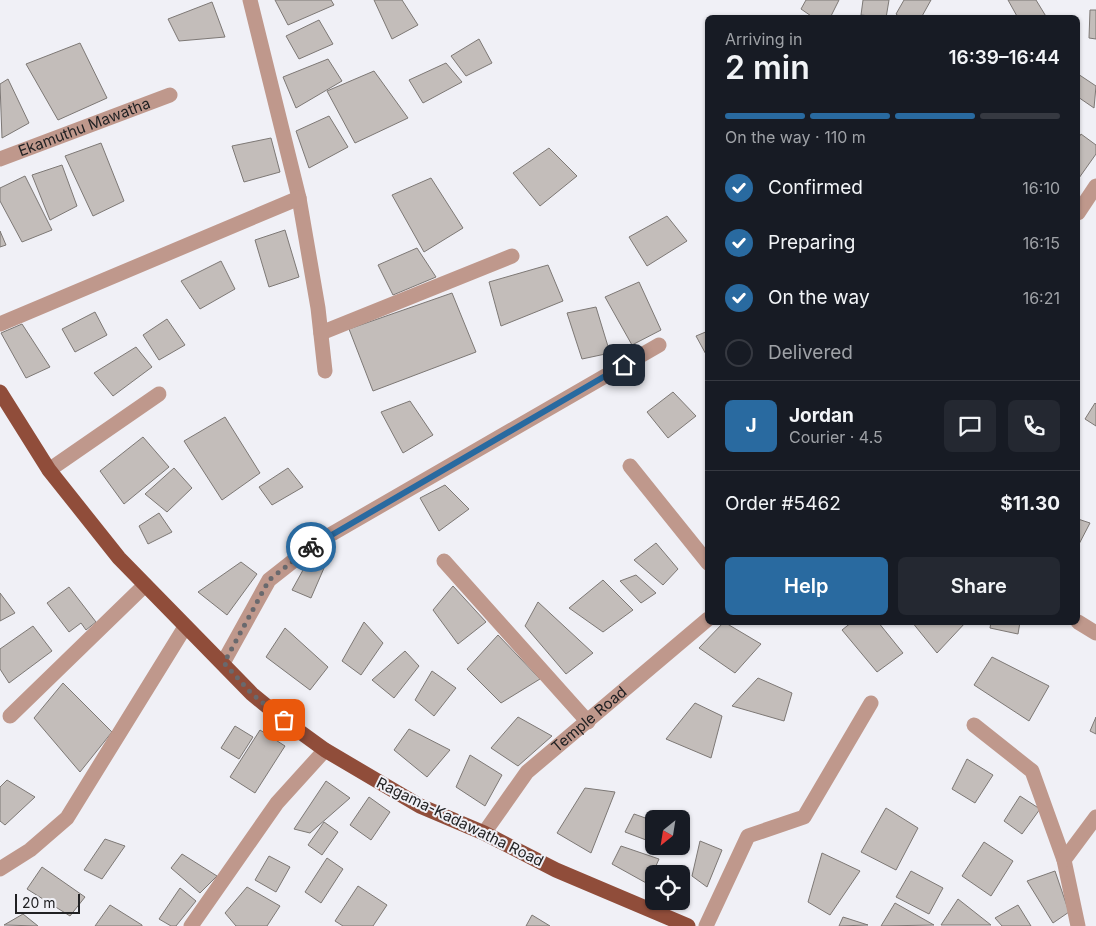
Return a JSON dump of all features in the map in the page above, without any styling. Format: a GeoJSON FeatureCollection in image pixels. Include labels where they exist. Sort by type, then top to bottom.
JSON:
{"type":"FeatureCollection","features":[{"type":"Feature","properties":{"kind":"main road","name":"Ragama-Kadawatha Road"},"geometry":{"type":"LineString","coordinates":[[0,392],[49,470],[87,520],[145,585],[185,627],[224,663],[252,694],[325,750],[420,806],[484,833],[556,870],[688,926]]}},
{"type":"Feature","properties":{"kind":"street"},"geometry":{"type":"LineString","coordinates":[[250,0],[299,198],[325,371]]}},
{"type":"Feature","properties":{"kind":"street","name":"Ekamuthu Mawatha"},"geometry":{"type":"LineString","coordinates":[[0,159],[170,95]]}},
{"type":"Feature","properties":{"kind":"street"},"geometry":{"type":"LineString","coordinates":[[1080,210],[1096,186]]}},
{"type":"Feature","properties":{"kind":"street"},"geometry":{"type":"LineString","coordinates":[[0,324],[299,198]]}},
{"type":"Feature","properties":{"kind":"street"},"geometry":{"type":"LineString","coordinates":[[320,333],[512,256]]}},
{"type":"Feature","properties":{"kind":"street"},"geometry":{"type":"LineString","coordinates":[[224,663],[269,580],[316,544],[659,346]]}},
{"type":"Feature","properties":{"kind":"street"},"geometry":{"type":"LineString","coordinates":[[49,470],[159,394]]}},
{"type":"Feature","properties":{"kind":"street"},"geometry":{"type":"LineString","coordinates":[[630,466],[705,558]]}},
{"type":"Feature","properties":{"kind":"street"},"geometry":{"type":"LineString","coordinates":[[444,561],[588,722]]}},
{"type":"Feature","properties":{"kind":"street"},"geometry":{"type":"LineString","coordinates":[[10,716],[145,585]]}},
{"type":"Feature","properties":{"kind":"street","name":"Temple Road"},"geometry":{"type":"LineString","coordinates":[[484,833],[527,772],[705,622]]}},
{"type":"Feature","properties":{"kind":"street"},"geometry":{"type":"LineString","coordinates":[[1080,623],[1096,633]]}},
{"type":"Feature","properties":{"kind":"street"},"geometry":{"type":"LineString","coordinates":[[0,869],[30,850],[67,818],[185,627]]}},
{"type":"Feature","properties":{"kind":"street"},"geometry":{"type":"LineString","coordinates":[[706,926],[748,836],[804,816],[871,703]]}},
{"type":"Feature","properties":{"kind":"street"},"geometry":{"type":"LineString","coordinates":[[974,725],[1032,771],[1064,860],[1078,926]]}},
{"type":"Feature","properties":{"kind":"street"},"geometry":{"type":"LineString","coordinates":[[191,926],[277,804],[325,750]]}},
{"type":"Feature","properties":{"kind":"street"},"geometry":{"type":"LineString","coordinates":[[1064,860],[1096,817]]}},
{"type":"Feature","properties":{"kind":"building"},"geometry":{"type":"Polygon","coordinates":[[[275,0],[331,0],[334,5],[288,25],[275,0]]]}},
{"type":"Feature","properties":{"kind":"building"},"geometry":{"type":"Polygon","coordinates":[[[374,0],[402,0],[418,25],[392,39],[374,0]]]}},
{"type":"Feature","properties":{"kind":"building"},"geometry":{"type":"Polygon","coordinates":[[[806,0],[839,0],[832,15],[810,15],[801,9],[806,0]]]}},
{"type":"Feature","properties":{"kind":"building"},"geometry":{"type":"Polygon","coordinates":[[[863,0],[889,0],[886,15],[861,15],[863,0]]]}},
{"type":"Feature","properties":{"kind":"building"},"geometry":{"type":"Polygon","coordinates":[[[904,0],[931,0],[923,15],[896,14],[904,0]]]}},
{"type":"Feature","properties":{"kind":"building"},"geometry":{"type":"Polygon","coordinates":[[[1008,0],[1036,0],[1045,15],[1016,15],[1008,0]]]}},
{"type":"Feature","properties":{"kind":"building"},"geometry":{"type":"Polygon","coordinates":[[[212,2],[225,37],[179,41],[168,19],[212,2]]]}},
{"type":"Feature","properties":{"kind":"building"},"geometry":{"type":"Polygon","coordinates":[[[1090,10],[1096,10],[1096,39],[1089,38],[1090,10]]]}},
{"type":"Feature","properties":{"kind":"building"},"geometry":{"type":"Polygon","coordinates":[[[319,20],[333,44],[299,59],[286,36],[319,20]]]}},
{"type":"Feature","properties":{"kind":"building"},"geometry":{"type":"Polygon","coordinates":[[[479,39],[492,63],[466,76],[451,56],[479,39]]]}},
{"type":"Feature","properties":{"kind":"building"},"geometry":{"type":"Polygon","coordinates":[[[80,43],[107,98],[58,120],[26,64],[80,43]]]}},
{"type":"Feature","properties":{"kind":"building"},"geometry":{"type":"Polygon","coordinates":[[[328,59],[342,81],[296,108],[283,77],[328,59]]]}},
{"type":"Feature","properties":{"kind":"building"},"geometry":{"type":"Polygon","coordinates":[[[446,63],[462,82],[423,103],[409,80],[446,63]]]}},
{"type":"Feature","properties":{"kind":"building"},"geometry":{"type":"Polygon","coordinates":[[[374,71],[408,118],[355,143],[327,91],[374,71]]]}},
{"type":"Feature","properties":{"kind":"building"},"geometry":{"type":"Polygon","coordinates":[[[1080,75],[1096,86],[1094,108],[1080,98],[1080,75]]]}},
{"type":"Feature","properties":{"kind":"building"},"geometry":{"type":"Polygon","coordinates":[[[8,79],[29,123],[2,138],[0,84],[8,79]]]}},
{"type":"Feature","properties":{"kind":"building"},"geometry":{"type":"Polygon","coordinates":[[[329,116],[348,147],[309,168],[296,131],[329,116]]]}},
{"type":"Feature","properties":{"kind":"building"},"geometry":{"type":"Polygon","coordinates":[[[1081,134],[1096,145],[1096,154],[1080,177],[1081,134]]]}},
{"type":"Feature","properties":{"kind":"building"},"geometry":{"type":"Polygon","coordinates":[[[271,138],[280,172],[244,182],[232,146],[271,138]]]}},
{"type":"Feature","properties":{"kind":"building"},"geometry":{"type":"Polygon","coordinates":[[[101,143],[124,201],[93,216],[65,156],[101,143]]]}},
{"type":"Feature","properties":{"kind":"building"},"geometry":{"type":"Polygon","coordinates":[[[549,148],[577,176],[540,206],[513,173],[549,148]]]}},
{"type":"Feature","properties":{"kind":"building"},"geometry":{"type":"Polygon","coordinates":[[[62,165],[77,206],[50,220],[32,175],[62,165]]]}},
{"type":"Feature","properties":{"kind":"building"},"geometry":{"type":"Polygon","coordinates":[[[25,176],[52,230],[22,242],[0,201],[0,188],[25,176]]]}},
{"type":"Feature","properties":{"kind":"building"},"geometry":{"type":"Polygon","coordinates":[[[431,178],[463,228],[424,252],[392,195],[431,178]]]}},
{"type":"Feature","properties":{"kind":"building"},"geometry":{"type":"Polygon","coordinates":[[[667,216],[687,241],[647,266],[629,237],[667,216]]]}},
{"type":"Feature","properties":{"kind":"building"},"geometry":{"type":"Polygon","coordinates":[[[285,230],[299,277],[269,287],[255,240],[285,230]]]}},
{"type":"Feature","properties":{"kind":"building"},"geometry":{"type":"Polygon","coordinates":[[[0,231],[6,245],[0,247],[0,231]]]}},
{"type":"Feature","properties":{"kind":"building"},"geometry":{"type":"Polygon","coordinates":[[[417,248],[436,277],[393,295],[378,265],[417,248]]]}},
{"type":"Feature","properties":{"kind":"building"},"geometry":{"type":"Polygon","coordinates":[[[221,261],[235,289],[200,309],[181,281],[221,261]]]}},
{"type":"Feature","properties":{"kind":"building"},"geometry":{"type":"Polygon","coordinates":[[[548,265],[563,301],[501,326],[489,282],[548,265]]]}},
{"type":"Feature","properties":{"kind":"building"},"geometry":{"type":"Polygon","coordinates":[[[639,282],[661,330],[632,345],[605,297],[639,282]]]}},
{"type":"Feature","properties":{"kind":"building"},"geometry":{"type":"Polygon","coordinates":[[[452,293],[476,352],[373,391],[349,329],[452,293]]]}},
{"type":"Feature","properties":{"kind":"building"},"geometry":{"type":"Polygon","coordinates":[[[596,307],[610,353],[582,359],[567,313],[596,307]]]}},
{"type":"Feature","properties":{"kind":"building"},"geometry":{"type":"Polygon","coordinates":[[[95,312],[107,335],[75,352],[62,329],[95,312]]]}},
{"type":"Feature","properties":{"kind":"building"},"geometry":{"type":"Polygon","coordinates":[[[167,319],[185,345],[159,360],[143,335],[167,319]]]}},
{"type":"Feature","properties":{"kind":"building"},"geometry":{"type":"Polygon","coordinates":[[[22,324],[50,367],[26,378],[1,333],[22,324]]]}},
{"type":"Feature","properties":{"kind":"building"},"geometry":{"type":"Polygon","coordinates":[[[705,332],[705,352],[696,336],[705,332]]]}},
{"type":"Feature","properties":{"kind":"building"},"geometry":{"type":"Polygon","coordinates":[[[136,347],[152,367],[113,396],[94,373],[136,347]]]}},
{"type":"Feature","properties":{"kind":"building"},"geometry":{"type":"Polygon","coordinates":[[[673,392],[696,416],[668,438],[647,412],[673,392]]]}},
{"type":"Feature","properties":{"kind":"building"},"geometry":{"type":"Polygon","coordinates":[[[410,401],[433,435],[403,453],[381,412],[410,401]]]}},
{"type":"Feature","properties":{"kind":"building"},"geometry":{"type":"Polygon","coordinates":[[[1096,404],[1096,426],[1085,419],[1096,404]]]}},
{"type":"Feature","properties":{"kind":"building"},"geometry":{"type":"Polygon","coordinates":[[[225,417],[260,473],[222,500],[184,441],[225,417]]]}},
{"type":"Feature","properties":{"kind":"building"},"geometry":{"type":"Polygon","coordinates":[[[143,437],[169,467],[124,504],[100,471],[143,437]]]}},
{"type":"Feature","properties":{"kind":"building"},"geometry":{"type":"Polygon","coordinates":[[[174,468],[192,488],[167,512],[145,494],[174,468]]]}},
{"type":"Feature","properties":{"kind":"building"},"geometry":{"type":"Polygon","coordinates":[[[288,468],[303,487],[272,505],[259,487],[288,468]]]}},
{"type":"Feature","properties":{"kind":"building"},"geometry":{"type":"Polygon","coordinates":[[[445,485],[469,509],[439,531],[420,498],[445,485]]]}},
{"type":"Feature","properties":{"kind":"building"},"geometry":{"type":"Polygon","coordinates":[[[159,513],[172,532],[148,544],[139,526],[159,513]]]}},
{"type":"Feature","properties":{"kind":"building"},"geometry":{"type":"Polygon","coordinates":[[[1080,520],[1090,523],[1080,542],[1080,520]]]}},
{"type":"Feature","properties":{"kind":"building"},"geometry":{"type":"Polygon","coordinates":[[[656,543],[678,569],[663,585],[634,560],[656,543]]]}},
{"type":"Feature","properties":{"kind":"building"},"geometry":{"type":"Polygon","coordinates":[[[308,561],[324,568],[311,598],[292,590],[308,561]]]}},
{"type":"Feature","properties":{"kind":"building"},"geometry":{"type":"Polygon","coordinates":[[[241,562],[257,574],[227,615],[198,592],[241,562]]]}},
{"type":"Feature","properties":{"kind":"building"},"geometry":{"type":"Polygon","coordinates":[[[636,575],[656,593],[641,603],[620,581],[636,575]]]}},
{"type":"Feature","properties":{"kind":"building"},"geometry":{"type":"Polygon","coordinates":[[[603,580],[633,610],[603,632],[569,608],[603,580]]]}},
{"type":"Feature","properties":{"kind":"building"},"geometry":{"type":"Polygon","coordinates":[[[453,586],[486,622],[458,644],[433,610],[453,586]]]}},
{"type":"Feature","properties":{"kind":"building"},"geometry":{"type":"Polygon","coordinates":[[[69,587],[96,622],[86,630],[81,623],[69,632],[47,603],[69,587]]]}},
{"type":"Feature","properties":{"kind":"building"},"geometry":{"type":"Polygon","coordinates":[[[0,593],[15,613],[0,621],[0,593]]]}},
{"type":"Feature","properties":{"kind":"building"},"geometry":{"type":"Polygon","coordinates":[[[538,602],[593,653],[566,674],[525,626],[538,602]]]}},
{"type":"Feature","properties":{"kind":"building"},"geometry":{"type":"Polygon","coordinates":[[[364,622],[383,643],[361,675],[342,661],[364,622]]]}},
{"type":"Feature","properties":{"kind":"building"},"geometry":{"type":"Polygon","coordinates":[[[721,625],[729,625],[761,644],[735,673],[699,648],[721,625]]]}},
{"type":"Feature","properties":{"kind":"building"},"geometry":{"type":"Polygon","coordinates":[[[848,625],[880,625],[903,653],[877,672],[842,630],[848,625]]]}},
{"type":"Feature","properties":{"kind":"building"},"geometry":{"type":"Polygon","coordinates":[[[914,625],[963,625],[937,653],[914,625]]]}},
{"type":"Feature","properties":{"kind":"building"},"geometry":{"type":"Polygon","coordinates":[[[990,625],[1020,625],[1018,634],[990,628],[990,625]]]}},
{"type":"Feature","properties":{"kind":"building"},"geometry":{"type":"Polygon","coordinates":[[[33,626],[52,651],[9,683],[0,669],[0,649],[33,626]]]}},
{"type":"Feature","properties":{"kind":"building"},"geometry":{"type":"Polygon","coordinates":[[[285,628],[328,667],[310,690],[266,657],[285,628]]]}},
{"type":"Feature","properties":{"kind":"building"},"geometry":{"type":"Polygon","coordinates":[[[498,635],[540,679],[501,703],[467,669],[498,635]]]}},
{"type":"Feature","properties":{"kind":"building"},"geometry":{"type":"Polygon","coordinates":[[[405,651],[419,666],[394,698],[372,680],[405,651]]]}},
{"type":"Feature","properties":{"kind":"building"},"geometry":{"type":"Polygon","coordinates":[[[992,657],[1049,686],[1029,721],[974,685],[992,657]]]}},
{"type":"Feature","properties":{"kind":"building"},"geometry":{"type":"Polygon","coordinates":[[[432,671],[456,688],[434,716],[415,700],[432,671]]]}},
{"type":"Feature","properties":{"kind":"building"},"geometry":{"type":"Polygon","coordinates":[[[758,678],[792,693],[784,721],[732,706],[758,678]]]}},
{"type":"Feature","properties":{"kind":"building"},"geometry":{"type":"Polygon","coordinates":[[[63,683],[112,732],[80,772],[34,718],[63,683]]]}},
{"type":"Feature","properties":{"kind":"building"},"geometry":{"type":"Polygon","coordinates":[[[695,703],[722,716],[711,758],[666,739],[695,703]]]}},
{"type":"Feature","properties":{"kind":"building"},"geometry":{"type":"Polygon","coordinates":[[[518,717],[552,736],[518,766],[491,748],[518,717]]]}},
{"type":"Feature","properties":{"kind":"building"},"geometry":{"type":"Polygon","coordinates":[[[1096,717],[1096,734],[1090,731],[1096,717]]]}},
{"type":"Feature","properties":{"kind":"building"},"geometry":{"type":"Polygon","coordinates":[[[235,726],[253,737],[239,759],[221,748],[235,726]]]}},
{"type":"Feature","properties":{"kind":"building"},"geometry":{"type":"Polygon","coordinates":[[[409,729],[450,750],[427,777],[394,750],[409,729]]]}},
{"type":"Feature","properties":{"kind":"building"},"geometry":{"type":"Polygon","coordinates":[[[260,730],[285,746],[255,793],[230,777],[260,730]]]}},
{"type":"Feature","properties":{"kind":"building"},"geometry":{"type":"Polygon","coordinates":[[[470,755],[502,775],[485,806],[456,787],[470,755]]]}},
{"type":"Feature","properties":{"kind":"building"},"geometry":{"type":"Polygon","coordinates":[[[967,759],[993,775],[975,803],[952,789],[967,759]]]}},
{"type":"Feature","properties":{"kind":"building"},"geometry":{"type":"Polygon","coordinates":[[[7,780],[35,797],[5,825],[0,821],[0,787],[7,780]]]}},
{"type":"Feature","properties":{"kind":"building"},"geometry":{"type":"Polygon","coordinates":[[[326,781],[350,798],[310,833],[294,829],[326,781]]]}},
{"type":"Feature","properties":{"kind":"building"},"geometry":{"type":"Polygon","coordinates":[[[585,788],[615,792],[591,853],[557,833],[585,788]]]}},
{"type":"Feature","properties":{"kind":"building"},"geometry":{"type":"Polygon","coordinates":[[[1020,796],[1040,809],[1022,834],[1004,821],[1020,796]]]}},
{"type":"Feature","properties":{"kind":"building"},"geometry":{"type":"Polygon","coordinates":[[[369,797],[390,812],[371,840],[350,825],[369,797]]]}},
{"type":"Feature","properties":{"kind":"building"},"geometry":{"type":"Polygon","coordinates":[[[886,808],[918,828],[896,870],[861,852],[886,808]]]}},
{"type":"Feature","properties":{"kind":"building"},"geometry":{"type":"Polygon","coordinates":[[[634,814],[645,818],[645,840],[625,832],[634,814]]]}},
{"type":"Feature","properties":{"kind":"building"},"geometry":{"type":"Polygon","coordinates":[[[324,822],[338,832],[322,855],[308,845],[324,822]]]}},
{"type":"Feature","properties":{"kind":"building"},"geometry":{"type":"Polygon","coordinates":[[[105,839],[125,846],[102,879],[84,870],[105,839]]]}},
{"type":"Feature","properties":{"kind":"building"},"geometry":{"type":"Polygon","coordinates":[[[700,841],[722,850],[707,887],[692,876],[700,841]]]}},
{"type":"Feature","properties":{"kind":"building"},"geometry":{"type":"Polygon","coordinates":[[[984,842],[1013,861],[991,896],[962,876],[984,842]]]}},
{"type":"Feature","properties":{"kind":"building"},"geometry":{"type":"Polygon","coordinates":[[[621,846],[659,859],[656,865],[645,865],[645,882],[612,864],[621,846]]]}},
{"type":"Feature","properties":{"kind":"building"},"geometry":{"type":"Polygon","coordinates":[[[822,853],[860,871],[830,915],[808,902],[822,853]]]}},
{"type":"Feature","properties":{"kind":"building"},"geometry":{"type":"Polygon","coordinates":[[[182,854],[217,876],[200,893],[171,868],[182,854]]]}},
{"type":"Feature","properties":{"kind":"building"},"geometry":{"type":"Polygon","coordinates":[[[269,856],[290,867],[276,892],[255,880],[269,856]]]}},
{"type":"Feature","properties":{"kind":"building"},"geometry":{"type":"Polygon","coordinates":[[[327,858],[343,869],[321,903],[305,892],[327,858]]]}},
{"type":"Feature","properties":{"kind":"building"},"geometry":{"type":"Polygon","coordinates":[[[42,867],[85,897],[70,916],[27,889],[42,867]]]}},
{"type":"Feature","properties":{"kind":"building"},"geometry":{"type":"Polygon","coordinates":[[[911,871],[943,888],[929,914],[896,897],[911,871]]]}},
{"type":"Feature","properties":{"kind":"building"},"geometry":{"type":"Polygon","coordinates":[[[1055,871],[1069,912],[1053,923],[1027,881],[1055,871]]]}},
{"type":"Feature","properties":{"kind":"building"},"geometry":{"type":"Polygon","coordinates":[[[358,886],[387,905],[373,926],[343,926],[335,921],[358,886]]]}},
{"type":"Feature","properties":{"kind":"building"},"geometry":{"type":"Polygon","coordinates":[[[247,887],[280,906],[267,926],[236,926],[225,913],[247,887]]]}},
{"type":"Feature","properties":{"kind":"building"},"geometry":{"type":"Polygon","coordinates":[[[180,888],[196,901],[176,926],[171,926],[159,919],[180,888]]]}},
{"type":"Feature","properties":{"kind":"building"},"geometry":{"type":"Polygon","coordinates":[[[958,899],[991,925],[941,925],[958,899]]]}},
{"type":"Feature","properties":{"kind":"building"},"geometry":{"type":"Polygon","coordinates":[[[895,903],[934,925],[881,926],[895,903]]]}},
{"type":"Feature","properties":{"kind":"building"},"geometry":{"type":"Polygon","coordinates":[[[110,905],[142,925],[142,926],[95,926],[110,905]]]}},
{"type":"Feature","properties":{"kind":"building"},"geometry":{"type":"Polygon","coordinates":[[[1018,905],[1031,926],[1002,926],[995,918],[1018,905]]]}},
{"type":"Feature","properties":{"kind":"building"},"geometry":{"type":"Polygon","coordinates":[[[23,914],[38,926],[4,925],[23,914]]]}},
{"type":"Feature","properties":{"kind":"building"},"geometry":{"type":"Polygon","coordinates":[[[532,915],[550,926],[526,926],[532,915]]]}},
{"type":"Feature","properties":{"kind":"building"},"geometry":{"type":"Polygon","coordinates":[[[843,917],[868,925],[839,926],[843,917]]]}},
{"type":"Feature","properties":{"kind":"way so far"},"geometry":{"type":"LineString","coordinates":[[284,720],[252,694],[224,663],[269,580],[311,547]]}},
{"type":"Feature","properties":{"kind":"route"},"geometry":{"type":"LineString","coordinates":[[311,547],[624,365]]}}]}
